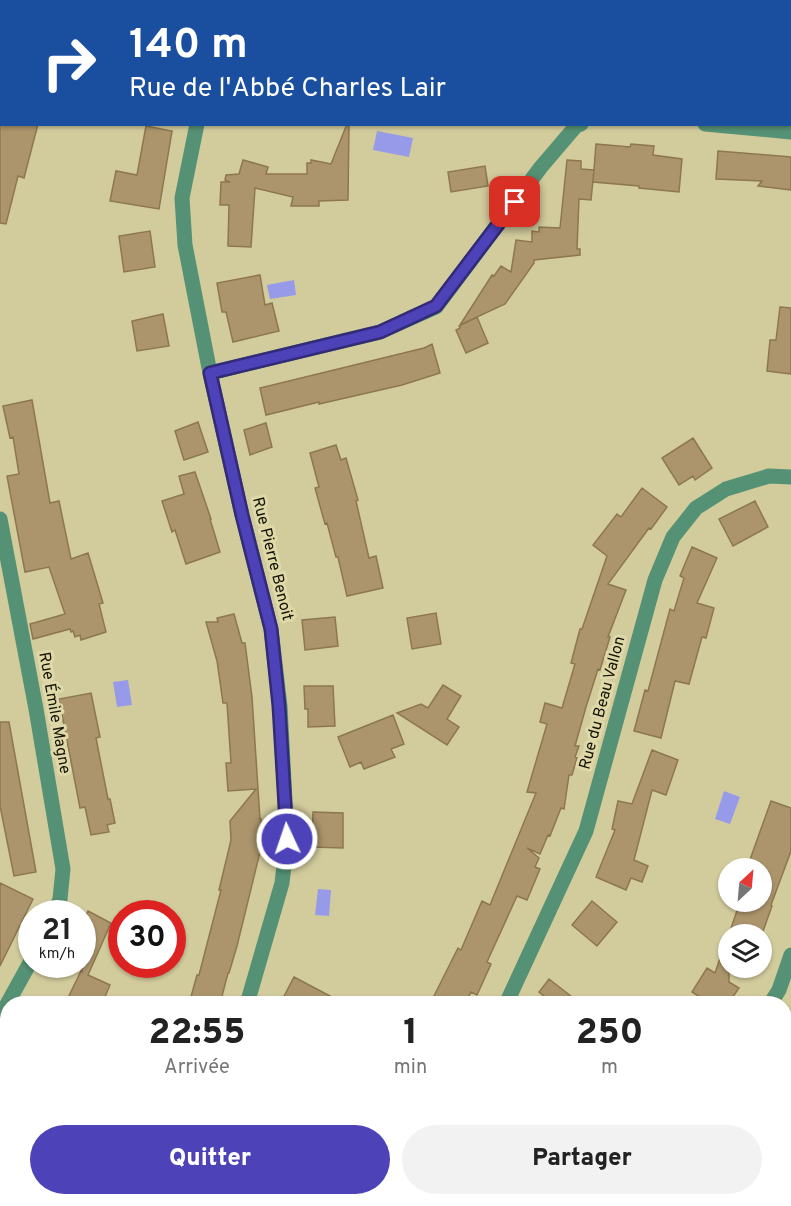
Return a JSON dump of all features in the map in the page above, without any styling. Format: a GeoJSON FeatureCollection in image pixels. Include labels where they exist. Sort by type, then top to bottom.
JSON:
{"type":"FeatureCollection","features":[{"type":"Feature","properties":{"kind":"street","name":"Rue Pierre Benoit"},"geometry":{"type":"LineString","coordinates":[[197,126],[182,198],[185,245],[210,373],[271,629],[280,717],[287,839],[282,883],[250,996]]}},
{"type":"Feature","properties":{"kind":"street"},"geometry":{"type":"LineString","coordinates":[[210,373],[380,332],[436,306],[576,126]]}},
{"type":"Feature","properties":{"kind":"street"},"geometry":{"type":"LineString","coordinates":[[726,126],[791,132]]}},
{"type":"Feature","properties":{"kind":"street","name":"Rue du Beau Vallon"},"geometry":{"type":"LineString","coordinates":[[510,996],[586,831],[655,580],[673,537],[696,508],[726,489],[770,476],[791,477]]}},
{"type":"Feature","properties":{"kind":"street","name":"Rue Émile Magne"},"geometry":{"type":"LineString","coordinates":[[0,519],[63,868],[60,900]]}},
{"type":"Feature","properties":{"kind":"street"},"geometry":{"type":"LineString","coordinates":[[775,996],[791,955]]}},
{"type":"Feature","properties":{"kind":"street"},"geometry":{"type":"LineString","coordinates":[[12,996],[22,978]]}},
{"type":"Feature","properties":{"kind":"water"},"geometry":{"type":"Polygon","coordinates":[[[377,131],[413,138],[409,157],[373,150],[377,131]]]}},
{"type":"Feature","properties":{"kind":"water"},"geometry":{"type":"Polygon","coordinates":[[[294,280],[296,295],[270,299],[267,285],[294,280]]]}},
{"type":"Feature","properties":{"kind":"water"},"geometry":{"type":"Polygon","coordinates":[[[128,680],[132,705],[117,707],[113,682],[128,680]]]}},
{"type":"Feature","properties":{"kind":"water"},"geometry":{"type":"Polygon","coordinates":[[[724,791],[740,797],[730,824],[715,819],[724,791]]]}},
{"type":"Feature","properties":{"kind":"water"},"geometry":{"type":"Polygon","coordinates":[[[318,889],[331,890],[329,916],[315,915],[318,889]]]}},
{"type":"Feature","properties":{"kind":"building"},"geometry":{"type":"Polygon","coordinates":[[[0,126],[37,126],[24,178],[18,176],[6,224],[0,223],[0,126]]]}},
{"type":"Feature","properties":{"kind":"building"},"geometry":{"type":"Polygon","coordinates":[[[146,126],[172,131],[159,209],[110,201],[116,171],[137,175],[146,126]]]}},
{"type":"Feature","properties":{"kind":"building"},"geometry":{"type":"Polygon","coordinates":[[[346,126],[349,126],[348,200],[319,201],[319,206],[291,206],[293,197],[255,188],[251,247],[228,246],[229,205],[220,205],[221,182],[230,182],[225,180],[226,175],[239,174],[243,160],[268,167],[266,174],[307,174],[307,163],[311,163],[311,160],[331,164],[346,126]]]}},
{"type":"Feature","properties":{"kind":"building"},"geometry":{"type":"Polygon","coordinates":[[[596,144],[630,147],[631,144],[654,146],[653,155],[682,159],[679,192],[593,182],[596,144]]]}},
{"type":"Feature","properties":{"kind":"building"},"geometry":{"type":"Polygon","coordinates":[[[718,151],[791,157],[791,190],[758,186],[762,181],[716,179],[718,151]]]}},
{"type":"Feature","properties":{"kind":"building"},"geometry":{"type":"Polygon","coordinates":[[[567,160],[581,161],[581,169],[594,170],[591,200],[579,199],[577,249],[580,249],[580,255],[534,260],[505,304],[460,325],[492,275],[494,276],[501,266],[511,272],[516,240],[532,242],[532,231],[539,232],[539,227],[560,228],[567,160]]]}},
{"type":"Feature","properties":{"kind":"building"},"geometry":{"type":"Polygon","coordinates":[[[485,166],[488,186],[451,192],[448,172],[485,166]]]}},
{"type":"Feature","properties":{"kind":"building"},"geometry":{"type":"Polygon","coordinates":[[[150,231],[155,267],[124,272],[119,236],[150,231]]]}},
{"type":"Feature","properties":{"kind":"building"},"geometry":{"type":"Polygon","coordinates":[[[260,275],[265,305],[272,303],[279,331],[233,342],[226,312],[222,312],[217,283],[260,275]]]}},
{"type":"Feature","properties":{"kind":"building"},"geometry":{"type":"Polygon","coordinates":[[[780,307],[791,308],[791,374],[767,371],[770,340],[776,340],[780,307]]]}},
{"type":"Feature","properties":{"kind":"building"},"geometry":{"type":"Polygon","coordinates":[[[163,314],[169,346],[137,351],[132,321],[163,314]]]}},
{"type":"Feature","properties":{"kind":"building"},"geometry":{"type":"Polygon","coordinates":[[[477,317],[488,343],[466,353],[456,330],[460,328],[459,326],[477,317]]]}},
{"type":"Feature","properties":{"kind":"building"},"geometry":{"type":"Polygon","coordinates":[[[432,344],[440,373],[402,385],[266,415],[260,388],[424,348],[432,344]]]}},
{"type":"Feature","properties":{"kind":"building"},"geometry":{"type":"Polygon","coordinates":[[[32,400],[50,503],[59,501],[71,559],[88,553],[103,603],[99,604],[106,632],[81,640],[80,635],[75,637],[70,629],[33,639],[30,624],[65,614],[49,567],[25,572],[7,476],[19,474],[13,437],[10,438],[3,406],[32,400]]]}},
{"type":"Feature","properties":{"kind":"building"},"geometry":{"type":"Polygon","coordinates":[[[198,422],[208,452],[184,460],[175,431],[198,422]]]}},
{"type":"Feature","properties":{"kind":"building"},"geometry":{"type":"Polygon","coordinates":[[[266,423],[272,447],[250,455],[244,430],[266,423]]]}},
{"type":"Feature","properties":{"kind":"building"},"geometry":{"type":"Polygon","coordinates":[[[693,438],[712,468],[695,480],[693,476],[679,485],[662,458],[693,438]]]}},
{"type":"Feature","properties":{"kind":"building"},"geometry":{"type":"Polygon","coordinates":[[[336,445],[341,460],[346,458],[358,500],[356,501],[369,558],[376,556],[383,588],[347,596],[338,557],[336,557],[327,523],[325,524],[315,488],[319,487],[310,453],[336,445]]]}},
{"type":"Feature","properties":{"kind":"building"},"geometry":{"type":"Polygon","coordinates":[[[195,472],[220,552],[186,564],[175,530],[172,532],[162,501],[184,494],[179,476],[195,472]]]}},
{"type":"Feature","properties":{"kind":"building"},"geometry":{"type":"Polygon","coordinates":[[[642,488],[667,507],[608,584],[626,590],[608,637],[610,637],[600,670],[598,669],[586,707],[575,746],[579,746],[575,757],[577,758],[572,775],[569,775],[564,809],[561,808],[540,854],[527,848],[539,858],[535,867],[540,869],[527,900],[517,896],[487,962],[491,964],[477,995],[471,992],[469,996],[434,996],[458,948],[461,950],[482,901],[490,905],[536,793],[527,792],[547,724],[540,722],[545,703],[562,708],[575,664],[571,663],[580,629],[582,629],[607,556],[593,545],[617,514],[621,517],[642,488]]]}},
{"type":"Feature","properties":{"kind":"building"},"geometry":{"type":"Polygon","coordinates":[[[755,501],[768,527],[733,546],[719,519],[755,501]]]}},
{"type":"Feature","properties":{"kind":"building"},"geometry":{"type":"Polygon","coordinates":[[[692,547],[717,558],[697,603],[714,608],[706,638],[702,637],[689,684],[675,681],[661,738],[634,731],[645,690],[648,691],[670,609],[674,611],[684,578],[680,576],[692,547]]]}},
{"type":"Feature","properties":{"kind":"building"},"geometry":{"type":"Polygon","coordinates":[[[436,613],[441,644],[412,649],[407,618],[436,613]]]}},
{"type":"Feature","properties":{"kind":"building"},"geometry":{"type":"Polygon","coordinates":[[[234,614],[242,643],[245,643],[252,697],[261,848],[222,996],[191,996],[197,975],[199,975],[221,890],[219,890],[231,840],[230,821],[256,789],[228,791],[226,763],[231,763],[227,703],[223,703],[217,661],[206,622],[218,622],[217,618],[234,614]]]}},
{"type":"Feature","properties":{"kind":"building"},"geometry":{"type":"Polygon","coordinates":[[[335,617],[338,646],[305,650],[302,620],[335,617]]]}},
{"type":"Feature","properties":{"kind":"building"},"geometry":{"type":"Polygon","coordinates":[[[443,685],[461,696],[447,719],[459,727],[447,745],[397,713],[421,704],[428,708],[443,685]]]}},
{"type":"Feature","properties":{"kind":"building"},"geometry":{"type":"Polygon","coordinates":[[[304,686],[333,686],[335,726],[308,727],[304,686]]]}},
{"type":"Feature","properties":{"kind":"building"},"geometry":{"type":"Polygon","coordinates":[[[91,693],[100,737],[96,738],[115,823],[107,825],[109,832],[91,835],[85,807],[80,808],[59,699],[91,693]]]}},
{"type":"Feature","properties":{"kind":"building"},"geometry":{"type":"Polygon","coordinates":[[[393,715],[404,744],[391,749],[395,757],[364,769],[361,762],[350,767],[338,737],[393,715]]]}},
{"type":"Feature","properties":{"kind":"building"},"geometry":{"type":"Polygon","coordinates":[[[0,722],[9,722],[36,872],[14,876],[0,806],[0,722]]]}},
{"type":"Feature","properties":{"kind":"building"},"geometry":{"type":"Polygon","coordinates":[[[652,750],[678,760],[666,795],[652,790],[634,860],[648,866],[642,882],[631,878],[626,890],[596,877],[615,830],[612,829],[618,801],[632,804],[652,750]]]}},
{"type":"Feature","properties":{"kind":"building"},"geometry":{"type":"Polygon","coordinates":[[[771,801],[791,808],[791,851],[772,902],[772,858],[751,858],[771,801]]]}},
{"type":"Feature","properties":{"kind":"building"},"geometry":{"type":"Polygon","coordinates":[[[313,812],[343,813],[343,848],[312,847],[313,812]]]}},
{"type":"Feature","properties":{"kind":"building"},"geometry":{"type":"Polygon","coordinates":[[[0,883],[33,899],[18,900],[18,929],[0,966],[0,883]]]}},
{"type":"Feature","properties":{"kind":"building"},"geometry":{"type":"Polygon","coordinates":[[[592,901],[617,922],[597,946],[572,925],[592,901]]]}},
{"type":"Feature","properties":{"kind":"building"},"geometry":{"type":"Polygon","coordinates":[[[737,912],[770,912],[766,924],[732,924],[737,912]]]}},
{"type":"Feature","properties":{"kind":"building"},"geometry":{"type":"Polygon","coordinates":[[[96,915],[108,921],[108,930],[96,957],[96,915]]]}},
{"type":"Feature","properties":{"kind":"building"},"geometry":{"type":"Polygon","coordinates":[[[718,964],[718,978],[729,978],[729,982],[739,988],[734,996],[698,996],[692,992],[707,968],[715,973],[718,964]]]}},
{"type":"Feature","properties":{"kind":"building"},"geometry":{"type":"Polygon","coordinates":[[[294,977],[330,996],[284,996],[294,977]]]}},
{"type":"Feature","properties":{"kind":"building"},"geometry":{"type":"Polygon","coordinates":[[[78,978],[95,978],[110,985],[105,996],[69,996],[78,978]]]}},
{"type":"Feature","properties":{"kind":"building"},"geometry":{"type":"Polygon","coordinates":[[[549,979],[571,996],[544,996],[539,992],[549,979]]]}},
{"type":"Feature","properties":{"kind":"route"},"geometry":{"type":"LineString","coordinates":[[287,839],[279,706],[271,629],[210,373],[380,332],[436,306],[515,202]]}}]}
